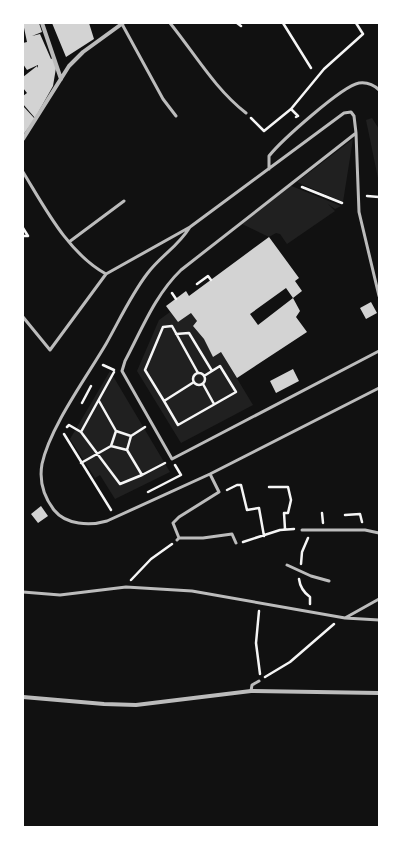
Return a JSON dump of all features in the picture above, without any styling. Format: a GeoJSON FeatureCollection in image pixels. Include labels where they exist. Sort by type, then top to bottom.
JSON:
{"type":"FeatureCollection","features":[{"type":"Feature","properties":{"kind":"street"},"geometry":{"type":"LineString","coordinates":[[42,23],[61,79]]}},
{"type":"Feature","properties":{"kind":"street"},"geometry":{"type":"LineString","coordinates":[[23,139],[69,66],[83,52],[123,23]]}},
{"type":"Feature","properties":{"kind":"street"},"geometry":{"type":"LineString","coordinates":[[23,697],[104,704],[136,705],[251,691],[379,693]]}},
{"type":"Feature","properties":{"kind":"lane"},"geometry":{"type":"LineString","coordinates":[[123,23],[163,99],[176,116]]}},
{"type":"Feature","properties":{"kind":"lane"},"geometry":{"type":"LineString","coordinates":[[170,23],[212,80],[232,102],[246,113]]}},
{"type":"Feature","properties":{"kind":"lane"},"geometry":{"type":"LineString","coordinates":[[270,169],[269,156],[277,145],[349,88],[358,84],[368,83],[379,90]]}},
{"type":"Feature","properties":{"kind":"lane"},"geometry":{"type":"LineString","coordinates":[[307,112],[311,117]]}},
{"type":"Feature","properties":{"kind":"lane"},"geometry":{"type":"LineString","coordinates":[[23,316],[50,350],[106,274],[190,227],[344,113],[351,112],[354,116],[356,133],[359,212],[379,296]]}},
{"type":"Feature","properties":{"kind":"lane"},"geometry":{"type":"LineString","coordinates":[[356,133],[181,270],[166,285],[125,361],[122,371],[172,459],[379,351]]}},
{"type":"Feature","properties":{"kind":"lane"},"geometry":{"type":"LineString","coordinates":[[23,172],[69,242],[96,268],[106,274]]}},
{"type":"Feature","properties":{"kind":"lane"},"geometry":{"type":"LineString","coordinates":[[69,242],[124,201]]}},
{"type":"Feature","properties":{"kind":"lane"},"geometry":{"type":"LineString","coordinates":[[190,227],[181,241],[155,265],[140,287],[55,431],[42,465],[41,478],[44,492],[58,515],[67,520],[94,525],[107,521],[210,474],[379,388]]}},
{"type":"Feature","properties":{"kind":"lane"},"geometry":{"type":"LineString","coordinates":[[210,474],[219,492],[172,523],[178,539],[203,538],[232,534],[236,543]]}},
{"type":"Feature","properties":{"kind":"lane"},"geometry":{"type":"LineString","coordinates":[[302,530],[365,530],[379,533]]}},
{"type":"Feature","properties":{"kind":"lane"},"geometry":{"type":"LineString","coordinates":[[287,565],[312,576],[329,581]]}},
{"type":"Feature","properties":{"kind":"lane"},"geometry":{"type":"LineString","coordinates":[[23,592],[60,595],[126,587],[192,591],[345,618],[379,620]]}},
{"type":"Feature","properties":{"kind":"lane"},"geometry":{"type":"LineString","coordinates":[[345,618],[379,599]]}},
{"type":"Feature","properties":{"kind":"lane"},"geometry":{"type":"LineString","coordinates":[[251,691],[252,685],[260,680]]}},
{"type":"Feature","properties":{"kind":"path"},"geometry":{"type":"LineString","coordinates":[[238,23],[241,26]]}},
{"type":"Feature","properties":{"kind":"path"},"geometry":{"type":"LineString","coordinates":[[283,23],[311,68]]}},
{"type":"Feature","properties":{"kind":"path"},"geometry":{"type":"LineString","coordinates":[[246,113],[264,131],[291,109],[324,69],[363,34],[356,23]]}},
{"type":"Feature","properties":{"kind":"path"},"geometry":{"type":"LineString","coordinates":[[292,183],[342,203]]}},
{"type":"Feature","properties":{"kind":"path"},"geometry":{"type":"LineString","coordinates":[[358,196],[379,197]]}},
{"type":"Feature","properties":{"kind":"path"},"geometry":{"type":"LineString","coordinates":[[23,228],[28,236],[24,236]]}},
{"type":"Feature","properties":{"kind":"path"},"geometry":{"type":"LineString","coordinates":[[197,284],[208,276],[210,280]]}},
{"type":"Feature","properties":{"kind":"path"},"geometry":{"type":"LineString","coordinates":[[172,326],[198,373],[202,373],[204,376],[220,366],[236,392],[178,424],[145,370],[163,327],[172,326]]}},
{"type":"Feature","properties":{"kind":"path"},"geometry":{"type":"LineString","coordinates":[[176,334],[189,334],[212,371]]}},
{"type":"Feature","properties":{"kind":"path"},"geometry":{"type":"LineString","coordinates":[[81,432],[99,401],[114,369],[105,364]]}},
{"type":"Feature","properties":{"kind":"path"},"geometry":{"type":"LineString","coordinates":[[194,382],[194,377],[198,373]]}},
{"type":"Feature","properties":{"kind":"path"},"geometry":{"type":"LineString","coordinates":[[204,376],[203,384],[214,404]]}},
{"type":"Feature","properties":{"kind":"path"},"geometry":{"type":"LineString","coordinates":[[164,401],[194,382]]}},
{"type":"Feature","properties":{"kind":"path"},"geometry":{"type":"LineString","coordinates":[[194,382],[198,385],[203,384]]}},
{"type":"Feature","properties":{"kind":"path"},"geometry":{"type":"LineString","coordinates":[[99,401],[116,431],[131,436]]}},
{"type":"Feature","properties":{"kind":"path"},"geometry":{"type":"LineString","coordinates":[[127,450],[131,436],[151,424]]}},
{"type":"Feature","properties":{"kind":"path"},"geometry":{"type":"LineString","coordinates":[[117,507],[110,510],[63,435],[68,425],[81,432],[120,484],[142,475],[172,459],[181,475],[144,493]]}},
{"type":"Feature","properties":{"kind":"path"},"geometry":{"type":"LineString","coordinates":[[81,463],[111,446],[116,431]]}},
{"type":"Feature","properties":{"kind":"path"},"geometry":{"type":"LineString","coordinates":[[111,446],[127,450],[142,475]]}},
{"type":"Feature","properties":{"kind":"path"},"geometry":{"type":"LineString","coordinates":[[225,491],[237,485],[242,486],[247,510],[259,508],[264,536]]}},
{"type":"Feature","properties":{"kind":"path"},"geometry":{"type":"LineString","coordinates":[[270,486],[288,487],[291,504],[288,513],[284,513],[285,529]]}},
{"type":"Feature","properties":{"kind":"path"},"geometry":{"type":"LineString","coordinates":[[345,515],[360,514],[361,516]]}},
{"type":"Feature","properties":{"kind":"path"},"geometry":{"type":"LineString","coordinates":[[236,543],[285,529],[302,530]]}},
{"type":"Feature","properties":{"kind":"path"},"geometry":{"type":"LineString","coordinates":[[130,581],[151,559],[178,539]]}},
{"type":"Feature","properties":{"kind":"path"},"geometry":{"type":"LineString","coordinates":[[302,558],[306,540]]}},
{"type":"Feature","properties":{"kind":"path"},"geometry":{"type":"LineString","coordinates":[[299,575],[301,588],[310,597],[310,605]]}},
{"type":"Feature","properties":{"kind":"path"},"geometry":{"type":"LineString","coordinates":[[260,608],[256,643],[260,676]]}},
{"type":"Feature","properties":{"kind":"path"},"geometry":{"type":"LineString","coordinates":[[260,680],[290,662],[336,623]]}},
{"type":"Feature","properties":{"kind":"shaded area"},"geometry":{"type":"Polygon","coordinates":[[[372,118],[379,129],[379,183],[366,120],[372,118]]]}},
{"type":"Feature","properties":{"kind":"shaded area"},"geometry":{"type":"Polygon","coordinates":[[[353,139],[343,202],[297,182],[353,139]]]}},
{"type":"Feature","properties":{"kind":"shaded area"},"geometry":{"type":"Polygon","coordinates":[[[289,185],[341,206],[335,209],[328,204],[335,211],[287,244],[280,234],[276,233],[269,237],[240,223],[289,185]]]}},
{"type":"Feature","properties":{"kind":"shaded area"},"geometry":{"type":"Polygon","coordinates":[[[170,312],[178,322],[191,313],[197,321],[193,326],[204,339],[213,357],[221,352],[253,405],[181,443],[137,371],[159,320],[170,312]]]}},
{"type":"Feature","properties":{"kind":"shaded area"},"geometry":{"type":"Polygon","coordinates":[[[110,371],[170,472],[115,499],[100,475],[95,478],[70,439],[110,371]]]}},
{"type":"Feature","properties":{"kind":"building"},"geometry":{"type":"Polygon","coordinates":[[[23,23],[39,23],[42,32],[32,36],[40,34],[51,59],[53,58],[56,68],[53,86],[35,118],[23,104],[23,96],[27,93],[23,88],[23,77],[37,66],[38,68],[38,65],[27,70],[23,64],[23,43],[27,42],[23,23]]]}},
{"type":"Feature","properties":{"kind":"building"},"geometry":{"type":"Polygon","coordinates":[[[52,23],[89,23],[94,39],[66,57],[52,23]]]}},
{"type":"Feature","properties":{"kind":"building"},"geometry":{"type":"Polygon","coordinates":[[[23,106],[35,119],[23,135],[23,106]]]}},
{"type":"Feature","properties":{"kind":"building"},"geometry":{"type":"Polygon","coordinates":[[[269,237],[299,278],[295,281],[302,291],[293,298],[300,311],[296,317],[307,332],[237,378],[221,352],[213,357],[204,339],[193,326],[197,321],[191,313],[178,322],[166,306],[186,291],[189,296],[269,237]],[[286,288],[250,314],[258,325],[293,298],[286,288]]]}},
{"type":"Feature","properties":{"kind":"building"},"geometry":{"type":"Polygon","coordinates":[[[371,302],[377,313],[366,319],[360,308],[371,302]]]}},
{"type":"Feature","properties":{"kind":"building"},"geometry":{"type":"Polygon","coordinates":[[[293,369],[299,381],[276,393],[270,381],[293,369]]]}},
{"type":"Feature","properties":{"kind":"building"},"geometry":{"type":"Polygon","coordinates":[[[41,506],[48,516],[38,523],[31,514],[41,506]]]}}]}
